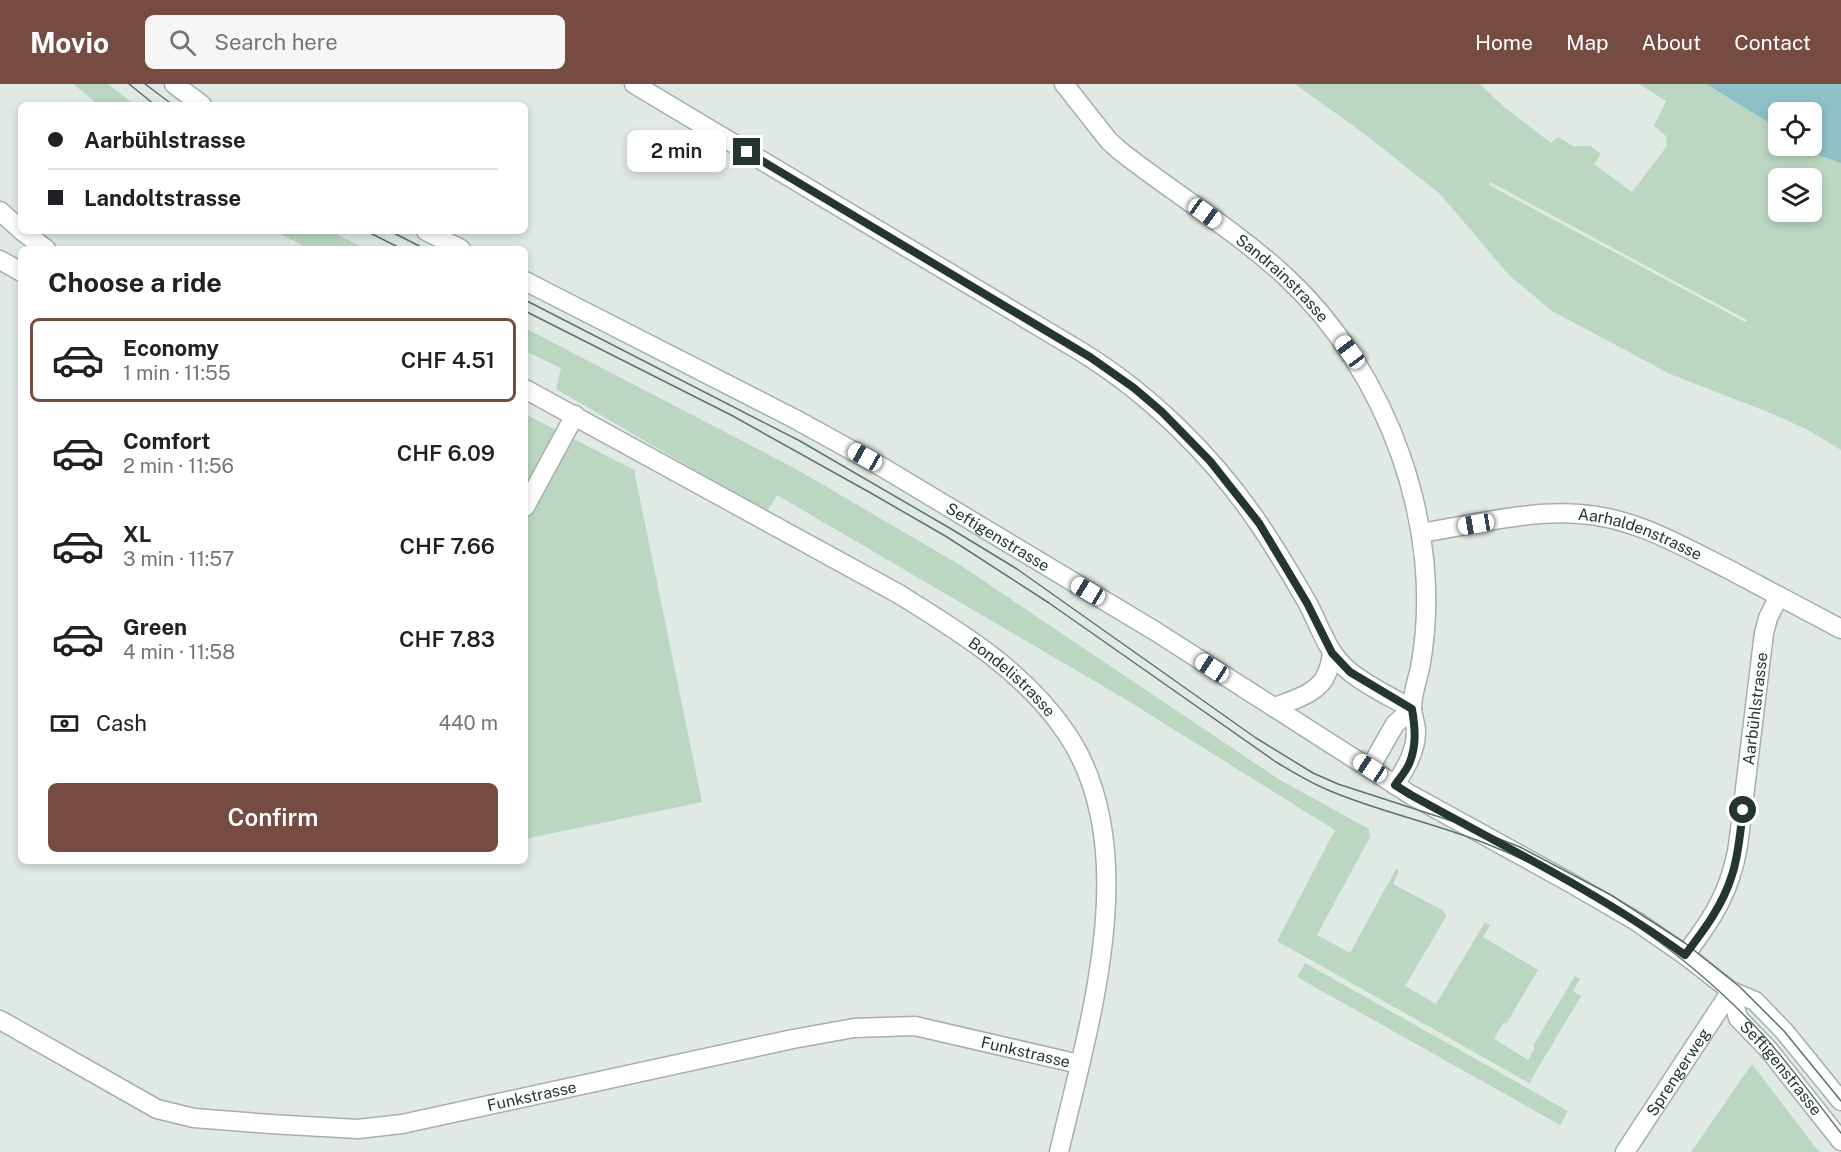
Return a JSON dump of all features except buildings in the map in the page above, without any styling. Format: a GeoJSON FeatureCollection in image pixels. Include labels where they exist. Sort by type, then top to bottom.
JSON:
{"type":"FeatureCollection","features":[{"type":"Feature","properties":{"kind":"street"},"geometry":{"type":"LineString","coordinates":[[174,84],[198,102]]}},
{"type":"Feature","properties":{"kind":"street"},"geometry":{"type":"LineString","coordinates":[[634,84],[1080,351],[1134,388],[1161,411],[1210,461],[1259,523],[1307,603],[1332,653],[1350,672],[1412,709],[1395,724],[1370,768]]}},
{"type":"Feature","properties":{"kind":"street","name":"Sandrainstrasse"},"geometry":{"type":"LineString","coordinates":[[1064,84],[1114,146],[1264,257],[1298,288],[1350,352],[1367,380],[1391,431],[1413,496],[1421,533],[1425,577],[1422,657],[1412,709],[1416,731],[1409,764],[1395,785]]}},
{"type":"Feature","properties":{"kind":"street"},"geometry":{"type":"LineString","coordinates":[[0,211],[18,228]]}},
{"type":"Feature","properties":{"kind":"street"},"geometry":{"type":"LineString","coordinates":[[25,234],[42,246]]}},
{"type":"Feature","properties":{"kind":"street"},"geometry":{"type":"LineString","coordinates":[[432,234],[455,246]]}},
{"type":"Feature","properties":{"kind":"street"},"geometry":{"type":"LineString","coordinates":[[0,260],[18,270]]}},
{"type":"Feature","properties":{"kind":"street","name":"Seftigenstrasse"},"geometry":{"type":"LineString","coordinates":[[528,283],[795,419],[882,467],[1155,631],[1411,795],[1636,921],[1685,955],[1731,992],[1755,1001],[1784,1031],[1841,1101]]}},
{"type":"Feature","properties":{"kind":"street","name":"Bondelistrasse"},"geometry":{"type":"LineString","coordinates":[[528,391],[897,593],[947,624],[1001,662],[1056,718],[1087,772],[1100,822],[1106,863],[1104,943],[1059,1152]]}},
{"type":"Feature","properties":{"kind":"street"},"geometry":{"type":"LineString","coordinates":[[528,501],[575,415]]}},
{"type":"Feature","properties":{"kind":"street","name":"Aarhaldenstrasse"},"geometry":{"type":"LineString","coordinates":[[1421,533],[1540,514],[1568,513],[1616,519],[1653,532],[1841,629]]}},
{"type":"Feature","properties":{"kind":"street","name":"Aarbühlstrasse"},"geometry":{"type":"LineString","coordinates":[[1685,955],[1715,913],[1730,882],[1736,862],[1764,633],[1768,618],[1779,596]]}},
{"type":"Feature","properties":{"kind":"street"},"geometry":{"type":"LineString","coordinates":[[1275,707],[1317,687],[1328,671],[1332,653]]}},
{"type":"Feature","properties":{"kind":"street","name":"Seftigenstrasse"},"geometry":{"type":"LineString","coordinates":[[1731,992],[1738,1018],[1768,1049],[1841,1141]]}},
{"type":"Feature","properties":{"kind":"street","name":"Sprengerweg"},"geometry":{"type":"LineString","coordinates":[[1625,1152],[1731,992]]}},
{"type":"Feature","properties":{"kind":"street","name":"Funkstrasse"},"geometry":{"type":"LineString","coordinates":[[0,1020],[157,1109],[194,1118],[219,1121],[358,1129],[402,1124],[793,1038],[854,1028],[915,1026],[1079,1064]]}},
{"type":"Feature","properties":{"kind":"green space"},"geometry":{"type":"Polygon","coordinates":[[[73,84],[108,84],[131,102],[95,102],[73,84]]]}},
{"type":"Feature","properties":{"kind":"green space"},"geometry":{"type":"Polygon","coordinates":[[[1295,84],[1480,84],[1503,106],[1551,143],[1558,137],[1573,146],[1590,146],[1601,154],[1594,164],[1632,192],[1667,146],[1666,136],[1654,126],[1666,101],[1639,84],[1706,84],[1768,122],[1768,156],[1821,156],[1841,163],[1841,450],[1810,431],[1773,414],[1670,374],[1552,311],[1509,275],[1440,194],[1366,135],[1295,84]],[[1490,182],[1489,185],[1745,322],[1747,320],[1490,182]]]}},
{"type":"Feature","properties":{"kind":"green space"},"geometry":{"type":"Polygon","coordinates":[[[281,234],[336,234],[360,246],[303,246],[281,234]]]}},
{"type":"Feature","properties":{"kind":"green space"},"geometry":{"type":"Polygon","coordinates":[[[528,330],[796,469],[960,565],[1280,780],[1369,829],[1370,837],[1317,935],[1350,953],[1396,869],[1399,871],[1393,884],[1447,915],[1405,986],[1436,1004],[1485,922],[1490,925],[1483,937],[1538,970],[1506,1024],[1504,1022],[1494,1039],[1528,1060],[1535,1048],[1533,1046],[1575,976],[1580,979],[1573,991],[1581,996],[1529,1083],[1277,941],[1335,830],[1125,699],[777,495],[767,512],[556,389],[561,368],[528,352],[528,330]]]}},
{"type":"Feature","properties":{"kind":"green space"},"geometry":{"type":"Polygon","coordinates":[[[528,416],[634,470],[702,802],[528,838],[528,416]]]}},
{"type":"Feature","properties":{"kind":"green space"},"geometry":{"type":"Polygon","coordinates":[[[1305,963],[1568,1111],[1560,1125],[1297,977],[1305,963]]]}},
{"type":"Feature","properties":{"kind":"green space"},"geometry":{"type":"Polygon","coordinates":[[[1752,1064],[1819,1152],[1691,1152],[1752,1064]]]}},
{"type":"Feature","properties":{"kind":"water"},"geometry":{"type":"Polygon","coordinates":[[[1706,84],[1841,84],[1841,163],[1821,156],[1822,102],[1768,102],[1768,122],[1706,84]]]}},
{"type":"Feature","properties":{"kind":"tram line"},"geometry":{"type":"LineString","coordinates":[[129,84],[151,102]]}},
{"type":"Feature","properties":{"kind":"tram line"},"geometry":{"type":"LineString","coordinates":[[145,84],[169,102]]}},
{"type":"Feature","properties":{"kind":"tram line"},"geometry":{"type":"LineString","coordinates":[[372,234],[396,246]]}},
{"type":"Feature","properties":{"kind":"tram line"},"geometry":{"type":"LineString","coordinates":[[396,234],[419,246]]}},
{"type":"Feature","properties":{"kind":"tram line"},"geometry":{"type":"LineString","coordinates":[[528,302],[800,441],[953,530],[1017,569],[1256,738],[1313,773],[1338,784],[1461,824],[1520,847],[1611,895],[1685,943],[1740,987],[1784,1031],[1841,1101]]}},
{"type":"Feature","properties":{"kind":"tram line"},"geometry":{"type":"LineString","coordinates":[[528,313],[731,415],[947,537],[1049,603],[1276,762],[1301,777],[1347,798],[1487,844],[1525,860],[1600,902],[1672,951],[1736,1007],[1765,1037],[1841,1133]]}},
{"type":"Feature","properties":{"kind":"route"},"geometry":{"type":"LineString","coordinates":[[747,152],[1090,357],[1134,388],[1182,431],[1210,461],[1259,523],[1307,603],[1332,653],[1350,672],[1412,709],[1416,731],[1413,750],[1409,764],[1395,785],[1636,921],[1685,955],[1723,899],[1736,862],[1743,810]]}}]}
